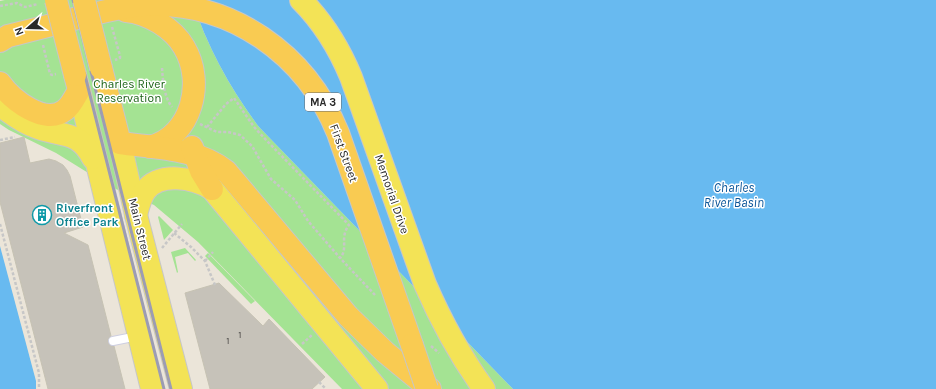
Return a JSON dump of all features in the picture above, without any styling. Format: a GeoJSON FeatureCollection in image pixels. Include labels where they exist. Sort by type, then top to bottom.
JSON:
{"type":"FeatureCollection","features":[{"type":"Feature","properties":{"kind":"highway","name":"Main Street"},"geometry":{"type":"LineString","coordinates":[[84,0],[120,143]]}},
{"type":"Feature","properties":{"kind":"highway"},"geometry":{"type":"LineString","coordinates":[[0,83],[8,93],[23,105],[37,113],[49,116],[66,110],[70,80],[47,2]]}},
{"type":"Feature","properties":{"kind":"highway","name":"First Street"},"geometry":{"type":"LineString","coordinates":[[3,38],[110,18],[146,4],[197,3],[203,9],[218,14],[255,32],[282,52],[304,74],[320,98],[334,125],[427,389]]}},
{"type":"Feature","properties":{"kind":"highway"},"geometry":{"type":"LineString","coordinates":[[110,18],[129,11],[146,16],[171,32],[188,53],[194,82],[193,97],[188,118],[188,133],[201,171],[212,189]]}},
{"type":"Feature","properties":{"kind":"highway"},"geometry":{"type":"LineString","coordinates":[[150,147],[161,144],[171,137],[188,118]]}},
{"type":"Feature","properties":{"kind":"highway"},"geometry":{"type":"LineString","coordinates":[[120,143],[195,155],[218,165],[229,174],[348,316],[385,352],[430,389]]}},
{"type":"Feature","properties":{"kind":"main road","name":"Memorial Drive"},"geometry":{"type":"LineString","coordinates":[[301,0],[329,33],[347,66],[416,261],[431,299],[465,362],[484,389]]}},
{"type":"Feature","properties":{"kind":"main road"},"geometry":{"type":"LineString","coordinates":[[70,80],[96,163],[152,389]]}},
{"type":"Feature","properties":{"kind":"main road"},"geometry":{"type":"LineString","coordinates":[[0,105],[14,116],[32,126],[80,140],[86,145],[96,163]]}},
{"type":"Feature","properties":{"kind":"main road","name":"Main Street"},"geometry":{"type":"LineString","coordinates":[[120,143],[136,215],[182,389]]}},
{"type":"Feature","properties":{"kind":"main road"},"geometry":{"type":"LineString","coordinates":[[136,215],[144,192],[150,186],[161,180],[176,179],[193,181],[212,189],[377,389]]}},
{"type":"Feature","properties":{"kind":"lane"},"geometry":{"type":"LineString","coordinates":[[112,341],[138,335]]}},
{"type":"Feature","properties":{"kind":"path"},"geometry":{"type":"LineString","coordinates":[[0,6],[18,1],[25,7],[47,2]]}},
{"type":"Feature","properties":{"kind":"path"},"geometry":{"type":"LineString","coordinates":[[110,18],[120,56]]}},
{"type":"Feature","properties":{"kind":"path"},"geometry":{"type":"LineString","coordinates":[[43,43],[50,74],[70,80]]}},
{"type":"Feature","properties":{"kind":"path"},"geometry":{"type":"LineString","coordinates":[[162,68],[163,80],[169,103],[188,118],[217,132],[228,132],[240,135],[252,146],[271,179],[295,200],[308,221],[340,258],[378,298]]}},
{"type":"Feature","properties":{"kind":"path"},"geometry":{"type":"LineString","coordinates":[[207,127],[226,104],[234,98],[250,121],[267,141],[349,225],[344,232],[344,251],[340,258]]}},
{"type":"Feature","properties":{"kind":"path"},"geometry":{"type":"LineString","coordinates":[[0,140],[16,136],[19,132]]}},
{"type":"Feature","properties":{"kind":"path"},"geometry":{"type":"LineString","coordinates":[[0,224],[39,373],[39,389]]}},
{"type":"Feature","properties":{"kind":"path"},"geometry":{"type":"LineString","coordinates":[[161,250],[182,224]]}},
{"type":"Feature","properties":{"kind":"path"},"geometry":{"type":"LineString","coordinates":[[174,233],[205,261],[215,285]]}},
{"type":"Feature","properties":{"kind":"path"},"geometry":{"type":"LineString","coordinates":[[205,261],[213,252]]}},
{"type":"Feature","properties":{"kind":"path"},"geometry":{"type":"LineString","coordinates":[[302,344],[312,334]]}},
{"type":"Feature","properties":{"kind":"path"},"geometry":{"type":"LineString","coordinates":[[319,382],[326,389]]}},
{"type":"Feature","properties":{"kind":"green space","name":"Charles River Reservation"},"geometry":{"type":"Polygon","coordinates":[[[192,0],[212,51],[238,97],[259,127],[513,389],[342,389],[198,242],[154,205],[111,187],[56,153],[0,124],[0,1],[192,0]]]}},
{"type":"Feature","properties":{"kind":"green space"},"geometry":{"type":"Polygon","coordinates":[[[159,216],[173,230],[164,240],[158,217],[159,216]]]}},
{"type":"Feature","properties":{"kind":"green space"},"geometry":{"type":"Polygon","coordinates":[[[185,248],[196,260],[195,261],[188,253],[175,257],[177,273],[171,252],[185,248]]]}},
{"type":"Feature","properties":{"kind":"green space"},"geometry":{"type":"Polygon","coordinates":[[[208,253],[255,301],[251,304],[205,256],[208,253]]]}},
{"type":"Feature","properties":{"kind":"water","name":"Charles River Basin"},"geometry":{"type":"Polygon","coordinates":[[[192,0],[936,0],[936,389],[513,389],[259,127],[238,97],[212,51],[192,0]]]}},
{"type":"Feature","properties":{"kind":"water"},"geometry":{"type":"Polygon","coordinates":[[[0,246],[36,381],[36,389],[0,389],[0,246]]]}},
{"type":"Feature","properties":{"kind":"building","name":"Riverfront Office Park"},"geometry":{"type":"Polygon","coordinates":[[[24,137],[30,163],[49,159],[56,161],[63,165],[70,176],[83,227],[64,233],[88,245],[111,336],[108,339],[108,342],[111,346],[114,346],[125,389],[48,389],[0,202],[0,143],[24,137]]]}},
{"type":"Feature","properties":{"kind":"building"},"geometry":{"type":"Polygon","coordinates":[[[219,283],[263,326],[269,319],[325,377],[312,389],[210,389],[185,293],[219,283]]]}},
{"type":"Feature","properties":{"kind":"railway"},"geometry":{"type":"LineString","coordinates":[[66,0],[164,389]]}},
{"type":"Feature","properties":{"kind":"railway"},"geometry":{"type":"LineString","coordinates":[[73,0],[171,389]]}},
{"type":"Feature","properties":{"kind":"place","name":"Riverfront Office Park"},"geometry":{"type":"Point","coordinates":[42,215]}}]}
